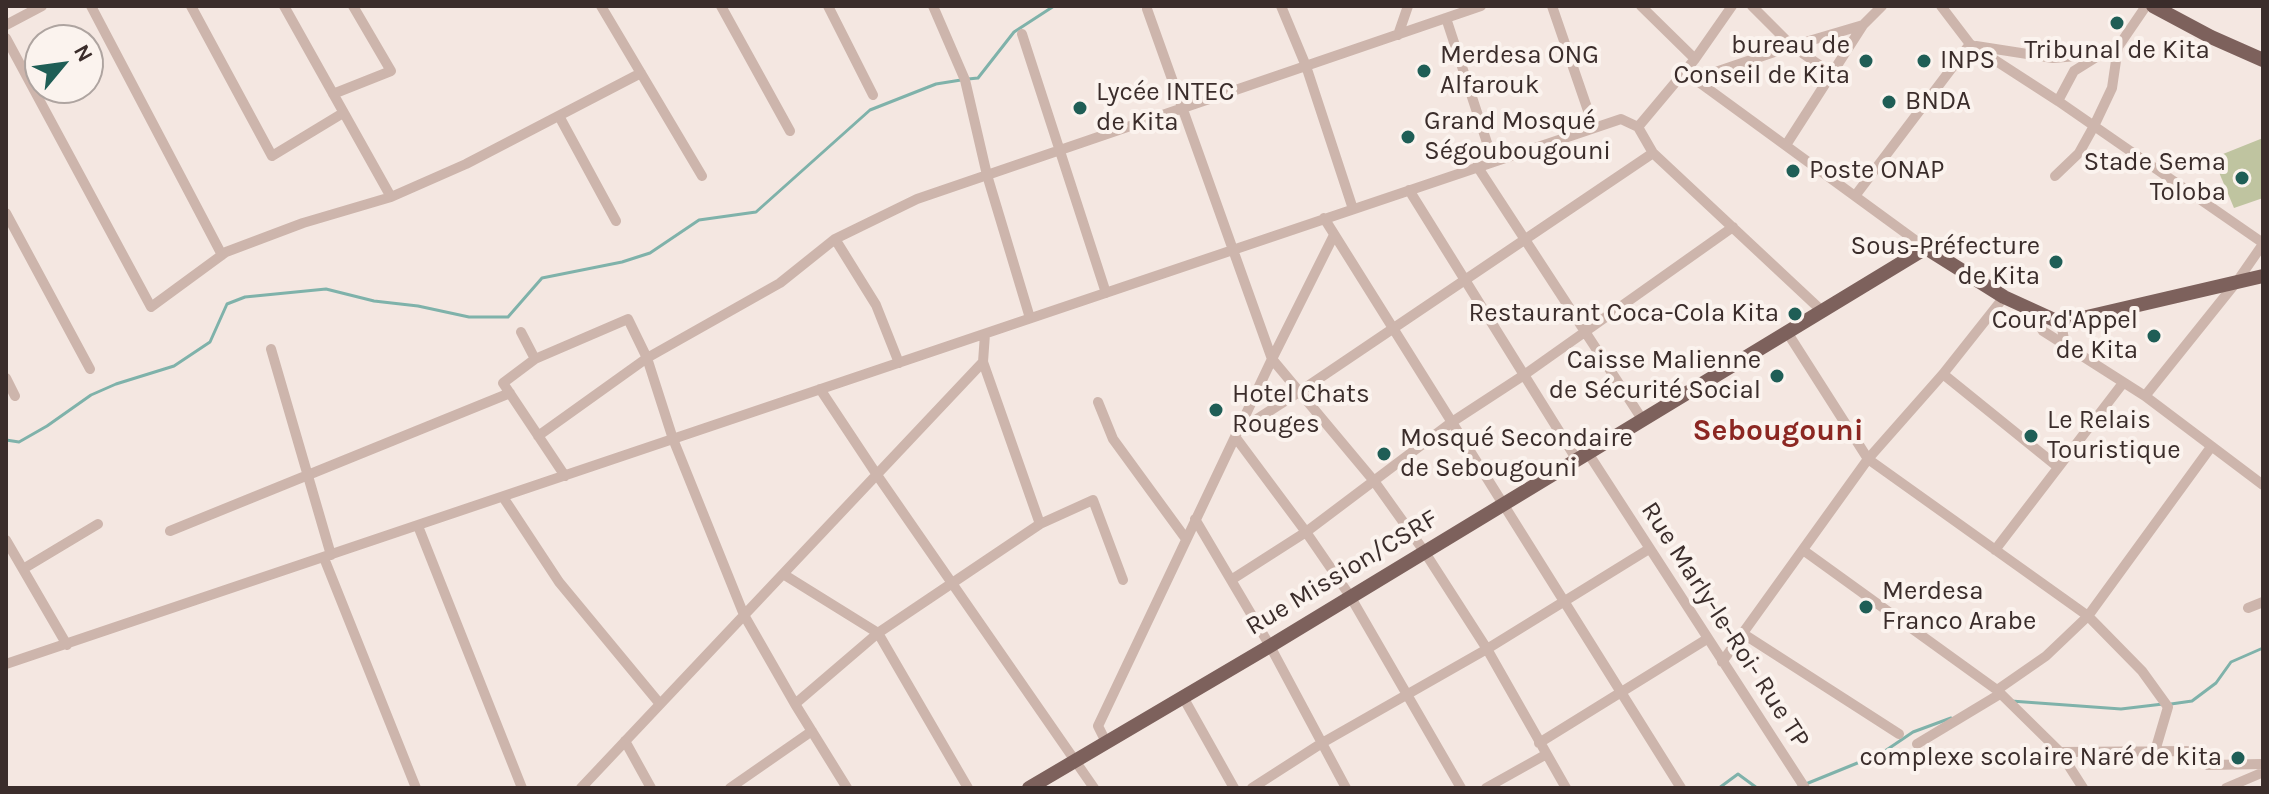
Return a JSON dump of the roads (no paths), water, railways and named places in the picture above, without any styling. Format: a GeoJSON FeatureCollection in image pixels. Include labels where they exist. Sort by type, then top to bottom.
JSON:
{"type":"FeatureCollection","features":[{"type":"Feature","properties":{"kind":"main road"},"geometry":{"type":"LineString","coordinates":[[2153,6],[2173,12],[2211,37],[2263,60]]}},
{"type":"Feature","properties":{"kind":"main road"},"geometry":{"type":"LineString","coordinates":[[1926,248],[2004,297],[2061,323],[2263,276]]}},
{"type":"Feature","properties":{"kind":"main road","name":"Rue Mission/CSRF"},"geometry":{"type":"LineString","coordinates":[[1029,788],[1270,646],[1926,248]]}},
{"type":"Feature","properties":{"kind":"street"},"geometry":{"type":"LineString","coordinates":[[6,25],[42,6]]}},
{"type":"Feature","properties":{"kind":"street"},"geometry":{"type":"LineString","coordinates":[[91,6],[222,255]]}},
{"type":"Feature","properties":{"kind":"street"},"geometry":{"type":"LineString","coordinates":[[191,6],[272,156],[343,113]]}},
{"type":"Feature","properties":{"kind":"street"},"geometry":{"type":"LineString","coordinates":[[284,6],[391,197]]}},
{"type":"Feature","properties":{"kind":"street"},"geometry":{"type":"LineString","coordinates":[[333,94],[391,71],[353,6]]}},
{"type":"Feature","properties":{"kind":"street"},"geometry":{"type":"LineString","coordinates":[[601,6],[702,176]]}},
{"type":"Feature","properties":{"kind":"street"},"geometry":{"type":"LineString","coordinates":[[721,6],[790,131]]}},
{"type":"Feature","properties":{"kind":"street"},"geometry":{"type":"LineString","coordinates":[[828,6],[873,95]]}},
{"type":"Feature","properties":{"kind":"street"},"geometry":{"type":"LineString","coordinates":[[933,6],[962,70],[987,175],[1030,318]]}},
{"type":"Feature","properties":{"kind":"street"},"geometry":{"type":"LineString","coordinates":[[1281,6],[1306,66],[1353,209]]}},
{"type":"Feature","properties":{"kind":"street"},"geometry":{"type":"LineString","coordinates":[[1398,35],[1408,6]]}},
{"type":"Feature","properties":{"kind":"street"},"geometry":{"type":"LineString","coordinates":[[538,436],[647,358],[780,283],[835,239],[917,199],[1481,6]]}},
{"type":"Feature","properties":{"kind":"street"},"geometry":{"type":"LineString","coordinates":[[1552,6],[1594,128]]}},
{"type":"Feature","properties":{"kind":"street"},"geometry":{"type":"LineString","coordinates":[[1641,6],[1695,59]]}},
{"type":"Feature","properties":{"kind":"street"},"geometry":{"type":"LineString","coordinates":[[1638,127],[1685,72],[1732,6]]}},
{"type":"Feature","properties":{"kind":"street"},"geometry":{"type":"LineString","coordinates":[[1752,6],[1792,46],[1831,73]]}},
{"type":"Feature","properties":{"kind":"street"},"geometry":{"type":"LineString","coordinates":[[1786,145],[1863,25],[1882,6]]}},
{"type":"Feature","properties":{"kind":"street"},"geometry":{"type":"LineString","coordinates":[[1941,6],[1970,44],[2263,243],[2238,280],[2145,396]]}},
{"type":"Feature","properties":{"kind":"street"},"geometry":{"type":"LineString","coordinates":[[2055,176],[2079,153],[2094,126],[2112,88],[2118,47],[2146,6]]}},
{"type":"Feature","properties":{"kind":"street"},"geometry":{"type":"LineString","coordinates":[[1147,9],[1272,359],[1374,481],[1424,551],[1487,649],[1566,788]]}},
{"type":"Feature","properties":{"kind":"street"},"geometry":{"type":"LineString","coordinates":[[1446,18],[1493,161]]}},
{"type":"Feature","properties":{"kind":"street"},"geometry":{"type":"LineString","coordinates":[[1695,79],[1863,25]]}},
{"type":"Feature","properties":{"kind":"street"},"geometry":{"type":"LineString","coordinates":[[1022,34],[1106,293]]}},
{"type":"Feature","properties":{"kind":"street"},"geometry":{"type":"LineString","coordinates":[[6,38],[151,307],[222,255],[303,223],[391,197],[466,164],[641,73]]}},
{"type":"Feature","properties":{"kind":"street"},"geometry":{"type":"LineString","coordinates":[[1970,44],[2053,58],[2102,54]]}},
{"type":"Feature","properties":{"kind":"street"},"geometry":{"type":"LineString","coordinates":[[1855,196],[1970,44]]}},
{"type":"Feature","properties":{"kind":"street"},"geometry":{"type":"LineString","coordinates":[[2058,101],[2074,71],[2118,47]]}},
{"type":"Feature","properties":{"kind":"street"},"geometry":{"type":"LineString","coordinates":[[1685,72],[1926,248]]}},
{"type":"Feature","properties":{"kind":"street"},"geometry":{"type":"LineString","coordinates":[[559,116],[616,221]]}},
{"type":"Feature","properties":{"kind":"street"},"geometry":{"type":"LineString","coordinates":[[6,664],[1621,119],[1638,127],[1653,153],[1822,311]]}},
{"type":"Feature","properties":{"kind":"street"},"geometry":{"type":"LineString","coordinates":[[1238,434],[1653,153]]}},
{"type":"Feature","properties":{"kind":"street"},"geometry":{"type":"LineString","coordinates":[[1477,166],[1642,419]]}},
{"type":"Feature","properties":{"kind":"street","name":"Rue Marly-le-Roi- Rue TP"},"geometry":{"type":"LineString","coordinates":[[1409,190],[1524,375],[1649,549],[1802,784]]}},
{"type":"Feature","properties":{"kind":"street"},"geometry":{"type":"LineString","coordinates":[[6,213],[90,369]]}},
{"type":"Feature","properties":{"kind":"street"},"geometry":{"type":"LineString","coordinates":[[1324,218],[1681,788]]}},
{"type":"Feature","properties":{"kind":"street"},"geometry":{"type":"LineString","coordinates":[[1231,580],[1306,532],[1452,422],[1524,375],[1733,227]]}},
{"type":"Feature","properties":{"kind":"street"},"geometry":{"type":"LineString","coordinates":[[1106,742],[1098,726],[1334,235]]}},
{"type":"Feature","properties":{"kind":"street"},"geometry":{"type":"LineString","coordinates":[[835,239],[876,305],[899,363]]}},
{"type":"Feature","properties":{"kind":"street"},"geometry":{"type":"LineString","coordinates":[[1722,662],[1868,459],[1943,374],[2004,297]]}},
{"type":"Feature","properties":{"kind":"street"},"geometry":{"type":"LineString","coordinates":[[2029,309],[2043,331],[2145,396],[2263,485]]}},
{"type":"Feature","properties":{"kind":"street"},"geometry":{"type":"LineString","coordinates":[[565,476],[503,383],[535,359],[628,319],[647,358],[673,439],[744,615],[847,788]]}},
{"type":"Feature","properties":{"kind":"street"},"geometry":{"type":"LineString","coordinates":[[2061,323],[2065,345]]}},
{"type":"Feature","properties":{"kind":"street"},"geometry":{"type":"LineString","coordinates":[[521,332],[535,359]]}},
{"type":"Feature","properties":{"kind":"street"},"geometry":{"type":"LineString","coordinates":[[1787,332],[1868,459],[2088,616],[2142,671],[2168,707],[2155,751]]}},
{"type":"Feature","properties":{"kind":"street"},"geometry":{"type":"LineString","coordinates":[[985,334],[983,362],[1040,524]]}},
{"type":"Feature","properties":{"kind":"street"},"geometry":{"type":"LineString","coordinates":[[271,349],[328,556],[416,788]]}},
{"type":"Feature","properties":{"kind":"street"},"geometry":{"type":"LineString","coordinates":[[581,788],[983,362]]}},
{"type":"Feature","properties":{"kind":"street"},"geometry":{"type":"LineString","coordinates":[[1943,374],[2058,467]]}},
{"type":"Feature","properties":{"kind":"street"},"geometry":{"type":"LineString","coordinates":[[6,378],[15,396]]}},
{"type":"Feature","properties":{"kind":"street"},"geometry":{"type":"LineString","coordinates":[[1995,550],[2123,383]]}},
{"type":"Feature","properties":{"kind":"street"},"geometry":{"type":"LineString","coordinates":[[820,389],[1094,788]]}},
{"type":"Feature","properties":{"kind":"street"},"geometry":{"type":"LineString","coordinates":[[170,531],[510,393]]}},
{"type":"Feature","properties":{"kind":"street"},"geometry":{"type":"LineString","coordinates":[[1098,402],[1113,439],[1186,539]]}},
{"type":"Feature","properties":{"kind":"street"},"geometry":{"type":"LineString","coordinates":[[1238,434],[1350,596],[1461,788]]}},
{"type":"Feature","properties":{"kind":"street"},"geometry":{"type":"LineString","coordinates":[[1917,744],[1998,692],[2046,656],[2088,616],[2211,447]]}},
{"type":"Feature","properties":{"kind":"street"},"geometry":{"type":"LineString","coordinates":[[503,497],[559,582],[660,704]]}},
{"type":"Feature","properties":{"kind":"street"},"geometry":{"type":"LineString","coordinates":[[795,704],[878,633],[1040,524],[1093,500],[1123,580]]}},
{"type":"Feature","properties":{"kind":"street"},"geometry":{"type":"LineString","coordinates":[[1195,519],[1270,646],[1346,788]]}},
{"type":"Feature","properties":{"kind":"street"},"geometry":{"type":"LineString","coordinates":[[23,569],[98,524]]}},
{"type":"Feature","properties":{"kind":"street"},"geometry":{"type":"LineString","coordinates":[[418,526],[522,788]]}},
{"type":"Feature","properties":{"kind":"street"},"geometry":{"type":"LineString","coordinates":[[6,540],[67,645]]}},
{"type":"Feature","properties":{"kind":"street"},"geometry":{"type":"LineString","coordinates":[[1252,788],[1322,743],[1407,697],[1649,549]]}},
{"type":"Feature","properties":{"kind":"street"},"geometry":{"type":"LineString","coordinates":[[1803,550],[1998,692],[2060,752],[2083,788]]}},
{"type":"Feature","properties":{"kind":"street"},"geometry":{"type":"LineString","coordinates":[[783,574],[878,633],[968,788]]}},
{"type":"Feature","properties":{"kind":"street"},"geometry":{"type":"LineString","coordinates":[[2248,608],[2263,602]]}},
{"type":"Feature","properties":{"kind":"street"},"geometry":{"type":"LineString","coordinates":[[1742,633],[1899,734]]}},
{"type":"Feature","properties":{"kind":"street"},"geometry":{"type":"LineString","coordinates":[[1539,743],[1707,639]]}},
{"type":"Feature","properties":{"kind":"street"},"geometry":{"type":"LineString","coordinates":[[1183,697],[1234,788]]}},
{"type":"Feature","properties":{"kind":"street"},"geometry":{"type":"LineString","coordinates":[[730,788],[812,731]]}},
{"type":"Feature","properties":{"kind":"street"},"geometry":{"type":"LineString","coordinates":[[625,741],[651,788]]}},
{"type":"Feature","properties":{"kind":"street"},"geometry":{"type":"LineString","coordinates":[[2060,752],[2187,751],[2208,765],[2260,771]]}},
{"type":"Feature","properties":{"kind":"street"},"geometry":{"type":"LineString","coordinates":[[1486,788],[1545,755]]}},
{"type":"Feature","properties":{"kind":"street"},"geometry":{"type":"LineString","coordinates":[[2226,788],[2260,771]]}},
{"type":"Feature","properties":{"kind":"waterway"},"geometry":{"type":"LineString","coordinates":[[968,79],[978,78],[1014,32],[1054,6]]}},
{"type":"Feature","properties":{"kind":"waterway"},"geometry":{"type":"LineString","coordinates":[[6,440],[19,442],[91,395],[174,366],[210,342],[227,304],[245,297],[326,289],[374,301],[469,317],[508,317],[542,278],[622,262],[650,253],[699,220],[756,212],[870,110],[936,84],[961,80]]}},
{"type":"Feature","properties":{"kind":"waterway"},"geometry":{"type":"LineString","coordinates":[[2171,704],[2192,701],[2216,683],[2231,662],[2263,648]]}},
{"type":"Feature","properties":{"kind":"waterway"},"geometry":{"type":"LineString","coordinates":[[2011,701],[2121,709],[2163,704]]}},
{"type":"Feature","properties":{"kind":"waterway"},"geometry":{"type":"LineString","coordinates":[[1796,788],[1882,753],[1913,732],[1951,718]]}},
{"type":"Feature","properties":{"kind":"waterway"},"geometry":{"type":"LineString","coordinates":[[1719,788],[1738,774],[1757,788]]}},
{"type":"Feature","properties":{"kind":"place","name":"Tribunal de Kita"},"geometry":{"type":"Point","coordinates":[2117,23]}},
{"type":"Feature","properties":{"kind":"place","name":"bureau de Conseil de Kita"},"geometry":{"type":"Point","coordinates":[1866,61]}},
{"type":"Feature","properties":{"kind":"place","name":"INPS"},"geometry":{"type":"Point","coordinates":[1924,61]}},
{"type":"Feature","properties":{"kind":"place","name":"Merdesa ONG Alfarouk"},"geometry":{"type":"Point","coordinates":[1424,71]}},
{"type":"Feature","properties":{"kind":"place","name":"BNDA"},"geometry":{"type":"Point","coordinates":[1889,102]}},
{"type":"Feature","properties":{"kind":"place","name":"Lycée INTEC de Kita"},"geometry":{"type":"Point","coordinates":[1080,108]}},
{"type":"Feature","properties":{"kind":"place","name":"Grand Mosqué Ségoubougouni"},"geometry":{"type":"Point","coordinates":[1408,137]}},
{"type":"Feature","properties":{"kind":"place","name":"Poste ONAP"},"geometry":{"type":"Point","coordinates":[1793,171]}},
{"type":"Feature","properties":{"kind":"place","name":"Stade Sema Toloba"},"geometry":{"type":"Point","coordinates":[2242,178]}},
{"type":"Feature","properties":{"kind":"place","name":"Sous-Préfecture de Kita"},"geometry":{"type":"Point","coordinates":[2056,262]}},
{"type":"Feature","properties":{"kind":"place","name":"Restaurant Coca-Cola Kita"},"geometry":{"type":"Point","coordinates":[1795,314]}},
{"type":"Feature","properties":{"kind":"place","name":"Cour d'Appel de Kita"},"geometry":{"type":"Point","coordinates":[2154,336]}},
{"type":"Feature","properties":{"kind":"place","name":"Caisse Malienne de Sécurité Social"},"geometry":{"type":"Point","coordinates":[1777,376]}},
{"type":"Feature","properties":{"kind":"place","name":"Hotel Chats Rouges"},"geometry":{"type":"Point","coordinates":[1216,410]}},
{"type":"Feature","properties":{"kind":"place","name":"Le Relais Touristique"},"geometry":{"type":"Point","coordinates":[2031,436]}},
{"type":"Feature","properties":{"kind":"place","name":"Mosqué Secondaire de Sebougouni"},"geometry":{"type":"Point","coordinates":[1384,454]}},
{"type":"Feature","properties":{"kind":"place","name":"Merdesa Franco Arabe"},"geometry":{"type":"Point","coordinates":[1866,607]}},
{"type":"Feature","properties":{"kind":"place","name":"complexe scolaire Naré de kita"},"geometry":{"type":"Point","coordinates":[2238,758]}},
{"type":"Feature","properties":{"kind":"district","name":"Sebougouni"},"geometry":{"type":"Point","coordinates":[1778,431]}}]}
